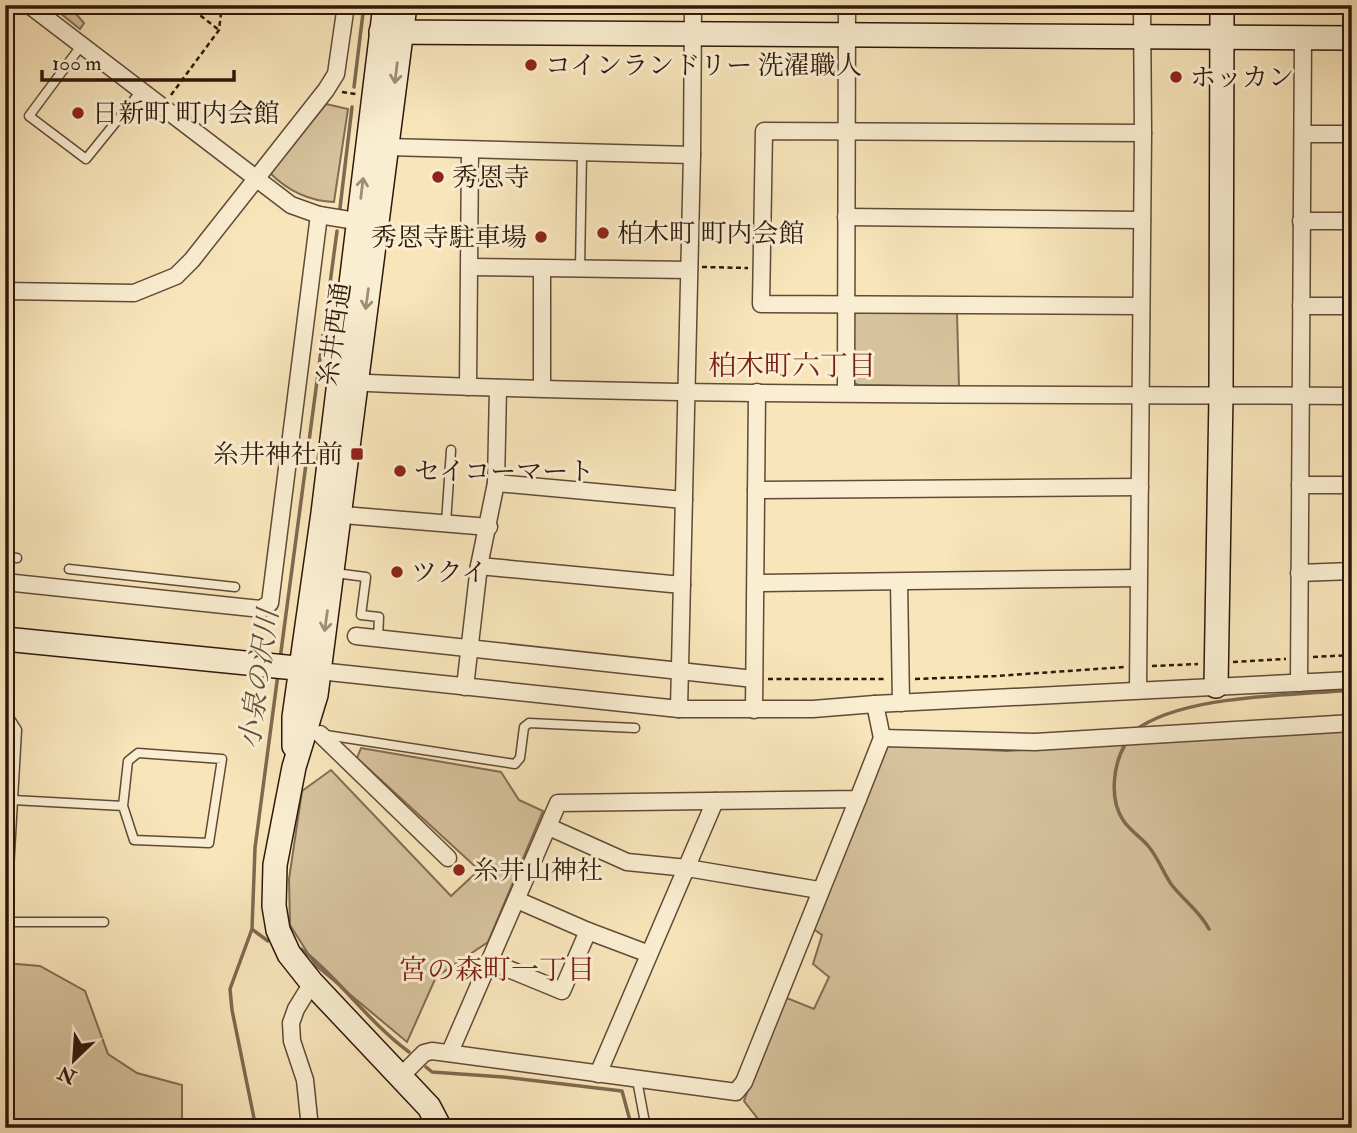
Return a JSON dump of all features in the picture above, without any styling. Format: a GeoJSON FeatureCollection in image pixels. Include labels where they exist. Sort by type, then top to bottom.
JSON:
{"type":"FeatureCollection","features":[{"type":"Feature","properties":{"kind":"street"},"geometry":{"type":"LineString","coordinates":[[29,5],[290,205],[319,215],[368,223]]}},
{"type":"Feature","properties":{"kind":"street"},"geometry":{"type":"LineString","coordinates":[[5,291],[134,293],[176,276],[192,260],[326,90],[336,74],[346,5]]}},
{"type":"Feature","properties":{"kind":"street","name":"糸井西通"},"geometry":{"type":"LineString","coordinates":[[368,223],[387,148],[391,32],[385,5]]}},
{"type":"Feature","properties":{"kind":"street","name":"糸井西通"},"geometry":{"type":"LineString","coordinates":[[295,668],[331,514],[368,223],[373,97],[391,32],[405,5]]}},
{"type":"Feature","properties":{"kind":"street"},"geometry":{"type":"LineString","coordinates":[[679,709],[693,5]]}},
{"type":"Feature","properties":{"kind":"street"},"geometry":{"type":"LineString","coordinates":[[846,393],[844,304],[848,132],[847,5]]}},
{"type":"Feature","properties":{"kind":"street"},"geometry":{"type":"LineString","coordinates":[[1138,690],[1142,5]]}},
{"type":"Feature","properties":{"kind":"street"},"geometry":{"type":"LineString","coordinates":[[1216,686],[1223,5]]}},
{"type":"Feature","properties":{"kind":"street"},"geometry":{"type":"LineString","coordinates":[[391,32],[1352,38]]}},
{"type":"Feature","properties":{"kind":"street"},"geometry":{"type":"LineString","coordinates":[[1299,683],[1303,38]]}},
{"type":"Feature","properties":{"kind":"street"},"geometry":{"type":"LineString","coordinates":[[1140,306],[761,303],[764,131],[1143,133]]}},
{"type":"Feature","properties":{"kind":"street"},"geometry":{"type":"LineString","coordinates":[[1303,134],[1352,134]]}},
{"type":"Feature","properties":{"kind":"street"},"geometry":{"type":"LineString","coordinates":[[387,148],[692,155]]}},
{"type":"Feature","properties":{"kind":"street"},"geometry":{"type":"LineString","coordinates":[[468,387],[470,151]]}},
{"type":"Feature","properties":{"kind":"street"},"geometry":{"type":"LineString","coordinates":[[5,582],[261,609],[270,603],[319,215]]}},
{"type":"Feature","properties":{"kind":"street"},"geometry":{"type":"LineString","coordinates":[[846,217],[1142,220]]}},
{"type":"Feature","properties":{"kind":"street"},"geometry":{"type":"LineString","coordinates":[[1301,221],[1352,221]]}},
{"type":"Feature","properties":{"kind":"street"},"geometry":{"type":"LineString","coordinates":[[470,267],[689,268]]}},
{"type":"Feature","properties":{"kind":"street"},"geometry":{"type":"LineString","coordinates":[[541,388],[542,269]]}},
{"type":"Feature","properties":{"kind":"street"},"geometry":{"type":"LineString","coordinates":[[1301,306],[1352,306]]}},
{"type":"Feature","properties":{"kind":"street"},"geometry":{"type":"LineString","coordinates":[[348,382],[685,391],[1352,396]]}},
{"type":"Feature","properties":{"kind":"street"},"geometry":{"type":"LineString","coordinates":[[465,687],[479,566],[496,483],[498,387]]}},
{"type":"Feature","properties":{"kind":"street"},"geometry":{"type":"LineString","coordinates":[[754,710],[757,392]]}},
{"type":"Feature","properties":{"kind":"street"},"geometry":{"type":"LineString","coordinates":[[496,483],[684,499]]}},
{"type":"Feature","properties":{"kind":"street"},"geometry":{"type":"LineString","coordinates":[[1300,485],[1352,485]]}},
{"type":"Feature","properties":{"kind":"street"},"geometry":{"type":"LineString","coordinates":[[756,489],[1140,487]]}},
{"type":"Feature","properties":{"kind":"street"},"geometry":{"type":"LineString","coordinates":[[331,514],[489,527]]}},
{"type":"Feature","properties":{"kind":"street","name":"糸井西通"},"geometry":{"type":"LineString","coordinates":[[295,668],[332,572],[331,514]]}},
{"type":"Feature","properties":{"kind":"street"},"geometry":{"type":"LineString","coordinates":[[479,566],[682,585]]}},
{"type":"Feature","properties":{"kind":"street"},"geometry":{"type":"LineString","coordinates":[[1299,573],[1352,572]]}},
{"type":"Feature","properties":{"kind":"street"},"geometry":{"type":"LineString","coordinates":[[756,583],[1138,578]]}},
{"type":"Feature","properties":{"kind":"street"},"geometry":{"type":"LineString","coordinates":[[899,582],[901,704]]}},
{"type":"Feature","properties":{"kind":"street"},"geometry":{"type":"LineString","coordinates":[[356,636],[754,679]]}},
{"type":"Feature","properties":{"kind":"street"},"geometry":{"type":"LineString","coordinates":[[5,639],[679,709],[813,709],[1352,680]]}},
{"type":"Feature","properties":{"kind":"street"},"geometry":{"type":"LineString","coordinates":[[294,767],[313,733],[316,695],[295,668]]}},
{"type":"Feature","properties":{"kind":"street"},"geometry":{"type":"LineString","coordinates":[[295,668],[294,767],[275,865],[274,906],[278,930],[289,954],[312,983],[402,1075],[429,1107],[440,1128]]}},
{"type":"Feature","properties":{"kind":"street"},"geometry":{"type":"LineString","coordinates":[[402,1075],[424,1053],[450,1052],[736,1092],[744,1082],[882,738],[875,704]]}},
{"type":"Feature","properties":{"kind":"street"},"geometry":{"type":"LineString","coordinates":[[882,738],[1035,742],[1352,723]]}},
{"type":"Feature","properties":{"kind":"street"},"geometry":{"type":"LineString","coordinates":[[313,733],[447,858]]}},
{"type":"Feature","properties":{"kind":"street"},"geometry":{"type":"LineString","coordinates":[[450,1052],[558,803],[858,799]]}},
{"type":"Feature","properties":{"kind":"street"},"geometry":{"type":"LineString","coordinates":[[598,1074],[715,802]]}},
{"type":"Feature","properties":{"kind":"street"},"geometry":{"type":"LineString","coordinates":[[549,827],[626,862],[687,868],[819,890]]}},
{"type":"Feature","properties":{"kind":"street"},"geometry":{"type":"LineString","coordinates":[[517,900],[649,954]]}},
{"type":"Feature","properties":{"kind":"street"},"geometry":{"type":"LineString","coordinates":[[489,961],[562,992],[588,931]]}},
{"type":"Feature","properties":{"kind":"street"},"geometry":{"type":"LineString","coordinates":[[310,1128],[305,1080],[292,1041],[291,1023],[312,983]]}},
{"type":"Feature","properties":{"kind":"lane"},"geometry":{"type":"LineString","coordinates":[[81,46],[29,116],[86,159],[141,92]]}},
{"type":"Feature","properties":{"kind":"lane"},"geometry":{"type":"LineString","coordinates":[[580,269],[582,152]]}},
{"type":"Feature","properties":{"kind":"lane"},"geometry":{"type":"LineString","coordinates":[[446,523],[451,450]]}},
{"type":"Feature","properties":{"kind":"lane"},"geometry":{"type":"LineString","coordinates":[[5,557],[17,558]]}},
{"type":"Feature","properties":{"kind":"lane"},"geometry":{"type":"LineString","coordinates":[[69,569],[234,587]]}},
{"type":"Feature","properties":{"kind":"lane"},"geometry":{"type":"LineString","coordinates":[[332,572],[366,577],[361,615],[379,617],[378,639]]}},
{"type":"Feature","properties":{"kind":"lane"},"geometry":{"type":"LineString","coordinates":[[138,596],[140,577]]}},
{"type":"Feature","properties":{"kind":"lane"},"geometry":{"type":"LineString","coordinates":[[5,711],[17,730],[6,922],[104,922]]}},
{"type":"Feature","properties":{"kind":"lane"},"geometry":{"type":"LineString","coordinates":[[313,733],[515,764],[520,758],[524,727],[529,723],[635,728]]}},
{"type":"Feature","properties":{"kind":"lane"},"geometry":{"type":"LineString","coordinates":[[138,753],[222,759],[209,843],[134,840],[123,806],[128,761],[138,753]]}},
{"type":"Feature","properties":{"kind":"lane"},"geometry":{"type":"LineString","coordinates":[[5,778],[15,770]]}},
{"type":"Feature","properties":{"kind":"lane"},"geometry":{"type":"LineString","coordinates":[[13,800],[123,806]]}},
{"type":"Feature","properties":{"kind":"lane"},"geometry":{"type":"LineString","coordinates":[[637,1080],[646,1128]]}},
{"type":"Feature","properties":{"kind":"path"},"geometry":{"type":"LineString","coordinates":[[187,5],[219,30]]}},
{"type":"Feature","properties":{"kind":"path"},"geometry":{"type":"LineString","coordinates":[[168,99],[219,30],[222,5]]}},
{"type":"Feature","properties":{"kind":"path"},"geometry":{"type":"LineString","coordinates":[[326,90],[373,97]]}},
{"type":"Feature","properties":{"kind":"path"},"geometry":{"type":"LineString","coordinates":[[689,268],[762,269]]}},
{"type":"Feature","properties":{"kind":"path"},"geometry":{"type":"LineString","coordinates":[[754,679],[899,679]]}},
{"type":"Feature","properties":{"kind":"shaded area"},"geometry":{"type":"Polygon","coordinates":[[[50,5],[83,5],[76,14],[84,23],[80,29],[50,5]]]}},
{"type":"Feature","properties":{"kind":"shaded area"},"geometry":{"type":"Polygon","coordinates":[[[326,104],[348,109],[334,202],[299,194],[270,173],[326,104]]]}},
{"type":"Feature","properties":{"kind":"shaded area"},"geometry":{"type":"Polygon","coordinates":[[[857,311],[957,313],[959,387],[858,385],[852,382],[853,317],[857,311]]]}},
{"type":"Feature","properties":{"kind":"shaded area"},"geometry":{"type":"Polygon","coordinates":[[[1352,728],[1352,1128],[765,1128],[744,1101],[782,996],[814,1009],[829,977],[813,964],[822,935],[812,928],[888,745],[1007,751],[1352,728]]]}},
{"type":"Feature","properties":{"kind":"shaded area"},"geometry":{"type":"Polygon","coordinates":[[[361,748],[501,772],[519,800],[543,811],[488,942],[436,977],[407,1042],[316,966],[290,925],[289,879],[302,791],[331,770],[451,896],[479,870],[357,758],[361,748]]]}},
{"type":"Feature","properties":{"kind":"shaded area"},"geometry":{"type":"Polygon","coordinates":[[[5,963],[40,966],[85,991],[108,1054],[137,1073],[182,1085],[182,1128],[5,1128],[5,963]]]}},
{"type":"Feature","properties":{"kind":"waterway","name":"小泉の沢川"},"geometry":{"type":"LineString","coordinates":[[354,87],[364,5]]}},
{"type":"Feature","properties":{"kind":"waterway","name":"小泉の沢川"},"geometry":{"type":"LineString","coordinates":[[340,208],[352,107]]}},
{"type":"Feature","properties":{"kind":"waterway","name":"小泉の沢川"},"geometry":{"type":"LineString","coordinates":[[280,659],[337,231]]}},
{"type":"Feature","properties":{"kind":"waterway","name":"小泉の沢川"},"geometry":{"type":"LineString","coordinates":[[256,1128],[230,989],[252,929],[255,848],[278,674]]}},
{"type":"Feature","properties":{"kind":"waterway"},"geometry":{"type":"LineString","coordinates":[[1134,731],[1155,719],[1208,703],[1352,690]]}},
{"type":"Feature","properties":{"kind":"waterway"},"geometry":{"type":"LineString","coordinates":[[1126,743],[1118,761],[1114,782],[1119,812],[1126,824],[1152,851],[1171,884],[1201,916],[1209,929]]}},
{"type":"Feature","properties":{"kind":"waterway"},"geometry":{"type":"LineString","coordinates":[[253,930],[268,941]]}},
{"type":"Feature","properties":{"kind":"waterway"},"geometry":{"type":"LineString","coordinates":[[301,949],[329,974],[380,1028],[409,1052]]}},
{"type":"Feature","properties":{"kind":"waterway"},"geometry":{"type":"LineString","coordinates":[[426,1067],[432,1072],[622,1091],[632,1128]]}},
{"type":"Feature","properties":{"kind":"place","name":"コインランドリー 洗濯職人"},"geometry":{"type":"Point","coordinates":[531,65]}},
{"type":"Feature","properties":{"kind":"place","name":"ホッカン"},"geometry":{"type":"Point","coordinates":[1176,77]}},
{"type":"Feature","properties":{"kind":"place","name":"日新町 町内会館"},"geometry":{"type":"Point","coordinates":[78,113]}},
{"type":"Feature","properties":{"kind":"place","name":"秀恩寺"},"geometry":{"type":"Point","coordinates":[438,177]}},
{"type":"Feature","properties":{"kind":"place","name":"柏木町 町内会館"},"geometry":{"type":"Point","coordinates":[603,233]}},
{"type":"Feature","properties":{"kind":"place","name":"秀恩寺駐車場"},"geometry":{"type":"Point","coordinates":[541,237]}},
{"type":"Feature","properties":{"kind":"place","name":"糸井神社前"},"geometry":{"type":"Point","coordinates":[357,454]}},
{"type":"Feature","properties":{"kind":"place","name":"セイコーマート"},"geometry":{"type":"Point","coordinates":[400,471]}},
{"type":"Feature","properties":{"kind":"place","name":"ツクイ"},"geometry":{"type":"Point","coordinates":[397,572]}},
{"type":"Feature","properties":{"kind":"place","name":"糸井山神社"},"geometry":{"type":"Point","coordinates":[459,870]}},
{"type":"Feature","properties":{"kind":"district","name":"柏木町六丁目"},"geometry":{"type":"Point","coordinates":[792,365]}},
{"type":"Feature","properties":{"kind":"district","name":"宮の森町一丁目"},"geometry":{"type":"Point","coordinates":[497,969]}}]}
